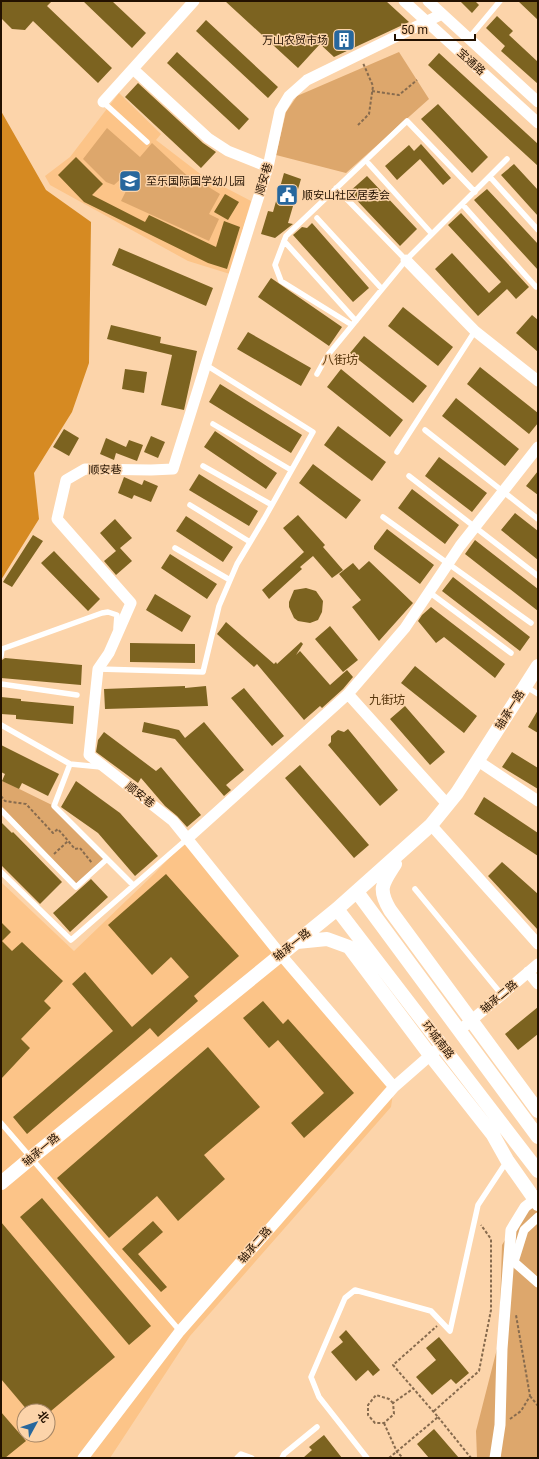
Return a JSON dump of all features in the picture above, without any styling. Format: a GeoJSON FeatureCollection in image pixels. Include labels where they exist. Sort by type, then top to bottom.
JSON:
{"type":"FeatureCollection","features":[{"type":"Feature","properties":{"kind":"street"},"geometry":{"type":"LineString","coordinates":[[103,102],[194,1]]}},
{"type":"Feature","properties":{"kind":"street","name":"宝通路"},"geometry":{"type":"LineString","coordinates":[[404,1],[538,124]]}},
{"type":"Feature","properties":{"kind":"street","name":"宝通路"},"geometry":{"type":"LineString","coordinates":[[428,1],[537,99]]}},
{"type":"Feature","properties":{"kind":"street","name":"顺安巷"},"geometry":{"type":"LineString","coordinates":[[394,1087],[280,955],[173,821],[89,755],[98,669],[109,653],[131,602],[57,519],[66,480],[85,469],[151,470],[173,468],[268,167],[280,112],[289,96],[307,80],[442,14]]}},
{"type":"Feature","properties":{"kind":"street"},"geometry":{"type":"LineString","coordinates":[[133,69],[208,138],[228,151],[268,167]]}},
{"type":"Feature","properties":{"kind":"street"},"geometry":{"type":"LineString","coordinates":[[406,260],[475,331],[538,381]]}},
{"type":"Feature","properties":{"kind":"street"},"geometry":{"type":"LineString","coordinates":[[187,839],[348,694],[405,628],[475,527],[538,447]]}},
{"type":"Feature","properties":{"kind":"street","name":"轴承一路"},"geometry":{"type":"LineString","coordinates":[[1,1183],[358,892],[430,825],[457,793],[538,666]]}},
{"type":"Feature","properties":{"kind":"street"},"geometry":{"type":"LineString","coordinates":[[348,694],[448,804]]}},
{"type":"Feature","properties":{"kind":"street"},"geometry":{"type":"LineString","coordinates":[[478,761],[538,801]]}},
{"type":"Feature","properties":{"kind":"street"},"geometry":{"type":"LineString","coordinates":[[430,825],[538,944]]}},
{"type":"Feature","properties":{"kind":"street"},"geometry":{"type":"LineString","coordinates":[[403,850],[383,883],[383,898],[390,910],[538,1111]]}},
{"type":"Feature","properties":{"kind":"street","name":"环城南路"},"geometry":{"type":"LineString","coordinates":[[358,892],[538,1137]]}},
{"type":"Feature","properties":{"kind":"street","name":"环城南路"},"geometry":{"type":"LineString","coordinates":[[337,909],[538,1171]]}},
{"type":"Feature","properties":{"kind":"street"},"geometry":{"type":"LineString","coordinates":[[297,942],[327,939],[349,947],[430,1055],[493,1135],[507,1160],[536,1202],[525,1207],[511,1230],[502,1349],[500,1425],[495,1458]]}},
{"type":"Feature","properties":{"kind":"street","name":"轴承二路"},"geometry":{"type":"LineString","coordinates":[[460,1030],[538,964]]}},
{"type":"Feature","properties":{"kind":"street"},"geometry":{"type":"LineString","coordinates":[[528,972],[538,984]]}},
{"type":"Feature","properties":{"kind":"street","name":"轴承二路"},"geometry":{"type":"LineString","coordinates":[[83,1458],[180,1331],[394,1087],[442,1045]]}},
{"type":"Feature","properties":{"kind":"street"},"geometry":{"type":"LineString","coordinates":[[538,1218],[524,1230],[514,1262],[538,1283]]}},
{"type":"Feature","properties":{"kind":"lane"},"geometry":{"type":"LineString","coordinates":[[469,38],[500,1]]}},
{"type":"Feature","properties":{"kind":"lane"},"geometry":{"type":"LineString","coordinates":[[103,102],[147,142]]}},
{"type":"Feature","properties":{"kind":"lane"},"geometry":{"type":"LineString","coordinates":[[354,323],[281,281],[275,265],[286,236],[406,121],[475,192]]}},
{"type":"Feature","properties":{"kind":"lane"},"geometry":{"type":"LineString","coordinates":[[316,374],[327,356],[406,260],[507,160]]}},
{"type":"Feature","properties":{"kind":"lane"},"geometry":{"type":"LineString","coordinates":[[369,164],[432,234]]}},
{"type":"Feature","properties":{"kind":"lane"},"geometry":{"type":"LineString","coordinates":[[490,177],[538,230]]}},
{"type":"Feature","properties":{"kind":"lane"},"geometry":{"type":"LineString","coordinates":[[336,188],[406,260]]}},
{"type":"Feature","properties":{"kind":"lane"},"geometry":{"type":"LineString","coordinates":[[462,204],[536,287],[538,286]]}},
{"type":"Feature","properties":{"kind":"lane"},"geometry":{"type":"LineString","coordinates":[[318,218],[382,289]]}},
{"type":"Feature","properties":{"kind":"lane"},"geometry":{"type":"LineString","coordinates":[[284,241],[354,323]]}},
{"type":"Feature","properties":{"kind":"lane"},"geometry":{"type":"LineString","coordinates":[[397,452],[475,331]]}},
{"type":"Feature","properties":{"kind":"lane"},"geometry":{"type":"LineString","coordinates":[[98,669],[203,672],[219,606],[237,564],[313,432],[206,365]]}},
{"type":"Feature","properties":{"kind":"lane"},"geometry":{"type":"LineString","coordinates":[[213,424],[292,470]]}},
{"type":"Feature","properties":{"kind":"lane"},"geometry":{"type":"LineString","coordinates":[[425,430],[538,519]]}},
{"type":"Feature","properties":{"kind":"lane"},"geometry":{"type":"LineString","coordinates":[[203,466],[272,505]]}},
{"type":"Feature","properties":{"kind":"lane"},"geometry":{"type":"LineString","coordinates":[[409,476],[538,576]]}},
{"type":"Feature","properties":{"kind":"lane"},"geometry":{"type":"LineString","coordinates":[[190,505],[250,542]]}},
{"type":"Feature","properties":{"kind":"lane"},"geometry":{"type":"LineString","coordinates":[[384,517],[531,623]]}},
{"type":"Feature","properties":{"kind":"lane"},"geometry":{"type":"LineString","coordinates":[[175,548],[230,580]]}},
{"type":"Feature","properties":{"kind":"lane"},"geometry":{"type":"LineString","coordinates":[[429,592],[512,653]]}},
{"type":"Feature","properties":{"kind":"lane"},"geometry":{"type":"LineString","coordinates":[[1,656],[2,649],[102,612],[117,615],[115,640]]}},
{"type":"Feature","properties":{"kind":"lane"},"geometry":{"type":"LineString","coordinates":[[1,684],[77,695]]}},
{"type":"Feature","properties":{"kind":"lane"},"geometry":{"type":"LineString","coordinates":[[525,686],[538,694]]}},
{"type":"Feature","properties":{"kind":"lane"},"geometry":{"type":"LineString","coordinates":[[1,725],[70,764],[104,767]]}},
{"type":"Feature","properties":{"kind":"lane"},"geometry":{"type":"LineString","coordinates":[[70,764],[54,806],[133,886]]}},
{"type":"Feature","properties":{"kind":"lane"},"geometry":{"type":"LineString","coordinates":[[1,810],[76,887],[107,859]]}},
{"type":"Feature","properties":{"kind":"lane"},"geometry":{"type":"LineString","coordinates":[[1,872],[71,940],[187,839]]}},
{"type":"Feature","properties":{"kind":"lane"},"geometry":{"type":"LineString","coordinates":[[415,889],[502,994]]}},
{"type":"Feature","properties":{"kind":"lane"},"geometry":{"type":"LineString","coordinates":[[1,1123],[180,1331]]}},
{"type":"Feature","properties":{"kind":"lane"},"geometry":{"type":"LineString","coordinates":[[367,1458],[319,1397],[311,1376],[345,1298],[355,1290],[431,1310],[450,1331],[478,1205],[507,1160]]}},
{"type":"Feature","properties":{"kind":"lane"},"geometry":{"type":"LineString","coordinates":[[282,1458],[284,1454],[316,1428]]}},
{"type":"Feature","properties":{"kind":"lane"},"geometry":{"type":"LineString","coordinates":[[237,1458],[241,1454],[252,1458]]}},
{"type":"Feature","properties":{"kind":"path"},"geometry":{"type":"LineString","coordinates":[[358,125],[369,114],[373,86],[360,54]]}},
{"type":"Feature","properties":{"kind":"path"},"geometry":{"type":"LineString","coordinates":[[372,91],[399,95],[417,80]]}},
{"type":"Feature","properties":{"kind":"path"},"geometry":{"type":"LineString","coordinates":[[1,796],[5,800],[26,804],[53,833],[58,830],[74,849],[80,848],[97,868]]}},
{"type":"Feature","properties":{"kind":"path"},"geometry":{"type":"LineString","coordinates":[[48,859],[68,841]]}},
{"type":"Feature","properties":{"kind":"path"},"geometry":{"type":"LineString","coordinates":[[434,1411],[479,1371],[491,1310],[491,1239],[475,1217]]}},
{"type":"Feature","properties":{"kind":"path"},"geometry":{"type":"LineString","coordinates":[[515,1310],[530,1396],[538,1406]]}},
{"type":"Feature","properties":{"kind":"path"},"geometry":{"type":"LineString","coordinates":[[442,1322],[394,1364],[434,1411],[470,1458]]}},
{"type":"Feature","properties":{"kind":"path"},"geometry":{"type":"LineString","coordinates":[[392,1403],[414,1388]]}},
{"type":"Feature","properties":{"kind":"path"},"geometry":{"type":"LineString","coordinates":[[376,1395],[389,1399],[392,1403],[394,1414],[384,1423],[375,1423],[368,1415],[368,1405],[376,1395]]}},
{"type":"Feature","properties":{"kind":"path"},"geometry":{"type":"LineString","coordinates":[[500,1425],[521,1411],[530,1396]]}},
{"type":"Feature","properties":{"kind":"path"},"geometry":{"type":"LineString","coordinates":[[389,1458],[438,1417]]}},
{"type":"Feature","properties":{"kind":"path"},"geometry":{"type":"LineString","coordinates":[[384,1423],[397,1452],[403,1458]]}},
{"type":"Feature","properties":{"kind":"shaded area"},"geometry":{"type":"Polygon","coordinates":[[[399,52],[429,99],[346,173],[276,155],[286,112],[297,96],[399,52]]]}},
{"type":"Feature","properties":{"kind":"shaded area","name":"至乐国际国学幼儿园"},"geometry":{"type":"Polygon","coordinates":[[[119,93],[161,134],[156,140],[203,176],[251,201],[230,274],[188,261],[50,185],[45,176],[70,157],[119,93]]]}},
{"type":"Feature","properties":{"kind":"shaded area"},"geometry":{"type":"Polygon","coordinates":[[[1,111],[46,190],[91,222],[89,363],[72,412],[34,473],[39,519],[1,580],[1,111]]]}},
{"type":"Feature","properties":{"kind":"shaded area"},"geometry":{"type":"Polygon","coordinates":[[[107,128],[140,157],[152,143],[196,184],[199,181],[220,194],[209,214],[219,219],[209,241],[121,201],[128,187],[124,182],[124,176],[114,185],[106,182],[83,159],[107,128]]]}},
{"type":"Feature","properties":{"kind":"shaded area"},"geometry":{"type":"Polygon","coordinates":[[[1,780],[54,806],[107,859],[76,887],[1,810],[1,780]]]}},
{"type":"Feature","properties":{"kind":"shaded area"},"geometry":{"type":"Polygon","coordinates":[[[187,839],[394,1087],[391,1107],[190,1336],[110,1458],[1,1458],[1,882],[74,951],[155,873],[187,839]]]}},
{"type":"Feature","properties":{"kind":"shaded area"},"geometry":{"type":"Polygon","coordinates":[[[538,1187],[538,1458],[477,1458],[476,1431],[499,1341],[502,1245],[538,1187]]]}},
{"type":"Feature","properties":{"kind":"building"},"geometry":{"type":"Polygon","coordinates":[[[1,1],[52,1],[47,6],[112,68],[98,83],[33,21],[25,30],[12,29],[1,18],[1,1]]]}},
{"type":"Feature","properties":{"kind":"building"},"geometry":{"type":"Polygon","coordinates":[[[83,1],[112,1],[146,33],[132,48],[83,1]]]}},
{"type":"Feature","properties":{"kind":"building","name":"万山农贸市场"},"geometry":{"type":"Polygon","coordinates":[[[225,1],[386,1],[409,22],[334,57],[320,44],[298,68],[225,1]]]}},
{"type":"Feature","properties":{"kind":"building"},"geometry":{"type":"Polygon","coordinates":[[[460,1],[475,1],[479,5],[472,13],[460,1]]]}},
{"type":"Feature","properties":{"kind":"building"},"geometry":{"type":"Polygon","coordinates":[[[518,1],[538,1],[538,20],[518,1]]]}},
{"type":"Feature","properties":{"kind":"building"},"geometry":{"type":"Polygon","coordinates":[[[497,16],[513,31],[509,35],[538,62],[538,84],[501,51],[505,46],[486,28],[497,16]]]}},
{"type":"Feature","properties":{"kind":"building"},"geometry":{"type":"Polygon","coordinates":[[[206,20],[278,87],[268,98],[196,31],[206,20]]]}},
{"type":"Feature","properties":{"kind":"building"},"geometry":{"type":"Polygon","coordinates":[[[177,52],[249,119],[239,130],[167,63],[177,52]]]}},
{"type":"Feature","properties":{"kind":"building"},"geometry":{"type":"Polygon","coordinates":[[[439,53],[538,144],[538,166],[428,65],[439,53]]]}},
{"type":"Feature","properties":{"kind":"building"},"geometry":{"type":"Polygon","coordinates":[[[138,83],[203,143],[216,152],[201,168],[125,97],[138,83]]]}},
{"type":"Feature","properties":{"kind":"building"},"geometry":{"type":"Polygon","coordinates":[[[438,104],[488,157],[472,173],[421,119],[438,104]]]}},
{"type":"Feature","properties":{"kind":"building"},"geometry":{"type":"Polygon","coordinates":[[[421,144],[451,178],[443,185],[420,159],[397,180],[385,166],[409,145],[414,151],[421,144]]]}},
{"type":"Feature","properties":{"kind":"building"},"geometry":{"type":"Polygon","coordinates":[[[76,157],[103,184],[92,195],[145,222],[149,215],[216,247],[224,221],[240,227],[227,269],[208,263],[84,202],[58,175],[76,157]]]}},
{"type":"Feature","properties":{"kind":"building"},"geometry":{"type":"Polygon","coordinates":[[[514,164],[538,190],[538,216],[501,175],[514,164]]]}},
{"type":"Feature","properties":{"kind":"building","name":"顺安山社区居委会"},"geometry":{"type":"Polygon","coordinates":[[[284,173],[301,179],[288,223],[293,224],[275,238],[261,234],[268,211],[273,212],[284,173]]]}},
{"type":"Feature","properties":{"kind":"building"},"geometry":{"type":"Polygon","coordinates":[[[367,176],[417,229],[400,246],[349,192],[367,176]]]}},
{"type":"Feature","properties":{"kind":"building"},"geometry":{"type":"Polygon","coordinates":[[[487,189],[538,244],[538,270],[474,200],[487,189]]]}},
{"type":"Feature","properties":{"kind":"building"},"geometry":{"type":"Polygon","coordinates":[[[225,194],[239,202],[228,220],[214,212],[225,194]]]}},
{"type":"Feature","properties":{"kind":"building"},"geometry":{"type":"Polygon","coordinates":[[[461,213],[529,287],[516,299],[507,289],[478,316],[435,269],[452,253],[489,293],[501,282],[448,225],[461,213]]]}},
{"type":"Feature","properties":{"kind":"building"},"geometry":{"type":"Polygon","coordinates":[[[312,223],[369,288],[353,302],[293,235],[302,227],[307,228],[312,223]]]}},
{"type":"Feature","properties":{"kind":"building"},"geometry":{"type":"Polygon","coordinates":[[[119,248],[213,288],[206,306],[112,265],[119,248]]]}},
{"type":"Feature","properties":{"kind":"building"},"geometry":{"type":"Polygon","coordinates":[[[271,278],[342,327],[329,346],[258,297],[271,278]]]}},
{"type":"Feature","properties":{"kind":"building"},"geometry":{"type":"Polygon","coordinates":[[[403,307],[453,347],[438,366],[388,326],[403,307]]]}},
{"type":"Feature","properties":{"kind":"building"},"geometry":{"type":"Polygon","coordinates":[[[532,315],[538,320],[538,352],[516,333],[532,315]]]}},
{"type":"Feature","properties":{"kind":"building"},"geometry":{"type":"Polygon","coordinates":[[[111,325],[161,337],[160,343],[197,351],[184,410],[161,405],[172,355],[107,339],[111,325]]]}},
{"type":"Feature","properties":{"kind":"building"},"geometry":{"type":"Polygon","coordinates":[[[248,332],[311,368],[301,386],[237,349],[248,332]]]}},
{"type":"Feature","properties":{"kind":"building"},"geometry":{"type":"Polygon","coordinates":[[[364,336],[427,386],[413,403],[350,353],[364,336]]]}},
{"type":"Feature","properties":{"kind":"building"},"geometry":{"type":"Polygon","coordinates":[[[480,367],[538,413],[538,423],[529,434],[467,384],[480,367]]]}},
{"type":"Feature","properties":{"kind":"building"},"geometry":{"type":"Polygon","coordinates":[[[125,369],[147,372],[144,393],[122,389],[125,369]]]}},
{"type":"Feature","properties":{"kind":"building"},"geometry":{"type":"Polygon","coordinates":[[[341,369],[403,420],[390,437],[327,387],[341,369]]]}},
{"type":"Feature","properties":{"kind":"building"},"geometry":{"type":"Polygon","coordinates":[[[220,384],[302,435],[291,453],[209,402],[220,384]]]}},
{"type":"Feature","properties":{"kind":"building"},"geometry":{"type":"Polygon","coordinates":[[[456,398],[519,449],[505,466],[442,416],[456,398]]]}},
{"type":"Feature","properties":{"kind":"building"},"geometry":{"type":"Polygon","coordinates":[[[338,426],[386,462],[372,481],[324,445],[338,426]]]}},
{"type":"Feature","properties":{"kind":"building"},"geometry":{"type":"Polygon","coordinates":[[[64,429],[79,438],[69,456],[53,447],[64,429]]]}},
{"type":"Feature","properties":{"kind":"building"},"geometry":{"type":"Polygon","coordinates":[[[215,431],[277,473],[266,489],[204,447],[215,431]]]}},
{"type":"Feature","properties":{"kind":"building"},"geometry":{"type":"Polygon","coordinates":[[[151,436],[165,442],[158,458],[144,452],[151,436]]]}},
{"type":"Feature","properties":{"kind":"building"},"geometry":{"type":"Polygon","coordinates":[[[106,438],[126,447],[129,440],[143,445],[137,461],[116,453],[114,460],[100,454],[106,438]]]}},
{"type":"Feature","properties":{"kind":"building"},"geometry":{"type":"Polygon","coordinates":[[[439,457],[487,493],[472,512],[425,476],[439,457]]]}},
{"type":"Feature","properties":{"kind":"building"},"geometry":{"type":"Polygon","coordinates":[[[313,464],[361,500],[346,519],[299,483],[313,464]]]}},
{"type":"Feature","properties":{"kind":"building"},"geometry":{"type":"Polygon","coordinates":[[[538,471],[538,495],[526,486],[538,471]]]}},
{"type":"Feature","properties":{"kind":"building"},"geometry":{"type":"Polygon","coordinates":[[[199,474],[258,511],[249,526],[189,490],[199,474]]]}},
{"type":"Feature","properties":{"kind":"building"},"geometry":{"type":"Polygon","coordinates":[[[124,477],[142,485],[144,480],[158,486],[151,502],[134,495],[132,499],[118,493],[124,477]]]}},
{"type":"Feature","properties":{"kind":"building"},"geometry":{"type":"Polygon","coordinates":[[[412,489],[459,525],[445,544],[398,508],[412,489]]]}},
{"type":"Feature","properties":{"kind":"building"},"geometry":{"type":"Polygon","coordinates":[[[515,513],[538,531],[538,560],[501,530],[515,513]]]}},
{"type":"Feature","properties":{"kind":"building"},"geometry":{"type":"Polygon","coordinates":[[[298,515],[325,545],[323,547],[343,570],[332,578],[313,556],[300,567],[302,569],[269,599],[262,590],[304,552],[283,528],[298,515]]]}},
{"type":"Feature","properties":{"kind":"building"},"geometry":{"type":"Polygon","coordinates":[[[186,516],[233,547],[223,562],[176,531],[186,516]]]}},
{"type":"Feature","properties":{"kind":"building"},"geometry":{"type":"Polygon","coordinates":[[[115,519],[132,538],[120,548],[132,561],[116,575],[104,561],[116,551],[100,533],[115,519]]]}},
{"type":"Feature","properties":{"kind":"building"},"geometry":{"type":"Polygon","coordinates":[[[387,529],[434,565],[420,584],[374,549],[374,546],[387,529]]]}},
{"type":"Feature","properties":{"kind":"building"},"geometry":{"type":"Polygon","coordinates":[[[33,535],[43,541],[12,587],[3,582],[33,535]]]}},
{"type":"Feature","properties":{"kind":"building"},"geometry":{"type":"Polygon","coordinates":[[[475,540],[538,589],[538,611],[465,554],[475,540]]]}},
{"type":"Feature","properties":{"kind":"building"},"geometry":{"type":"Polygon","coordinates":[[[54,551],[100,599],[88,611],[41,563],[54,551]]]}},
{"type":"Feature","properties":{"kind":"building"},"geometry":{"type":"Polygon","coordinates":[[[170,554],[217,584],[207,599],[161,568],[170,554]]]}},
{"type":"Feature","properties":{"kind":"building"},"geometry":{"type":"Polygon","coordinates":[[[369,561],[413,603],[379,641],[352,607],[361,600],[339,574],[353,563],[359,570],[369,561]]]}},
{"type":"Feature","properties":{"kind":"building"},"geometry":{"type":"Polygon","coordinates":[[[453,577],[530,637],[520,651],[442,591],[453,577]]]}},
{"type":"Feature","properties":{"kind":"building"},"geometry":{"type":"Polygon","coordinates":[[[306,588],[316,591],[323,601],[322,612],[318,620],[310,623],[298,621],[294,618],[289,607],[289,602],[294,590],[306,588]]]}},
{"type":"Feature","properties":{"kind":"building"},"geometry":{"type":"Polygon","coordinates":[[[155,594],[191,616],[182,632],[146,610],[155,594]]]}},
{"type":"Feature","properties":{"kind":"building"},"geometry":{"type":"Polygon","coordinates":[[[431,607],[505,664],[495,678],[444,637],[436,643],[418,621],[431,607]]]}},
{"type":"Feature","properties":{"kind":"building"},"geometry":{"type":"Polygon","coordinates":[[[226,622],[274,664],[276,662],[277,664],[301,642],[303,644],[296,655],[300,651],[330,685],[347,670],[353,677],[343,689],[322,708],[320,706],[304,720],[257,664],[254,667],[217,634],[226,622]]]}},
{"type":"Feature","properties":{"kind":"building"},"geometry":{"type":"Polygon","coordinates":[[[330,626],[358,660],[343,672],[315,639],[330,626]]]}},
{"type":"Feature","properties":{"kind":"building"},"geometry":{"type":"Polygon","coordinates":[[[130,643],[195,644],[195,663],[130,662],[130,643]]]}},
{"type":"Feature","properties":{"kind":"building"},"geometry":{"type":"Polygon","coordinates":[[[5,658],[82,665],[81,685],[1,678],[2,660],[5,658]]]}},
{"type":"Feature","properties":{"kind":"building"},"geometry":{"type":"Polygon","coordinates":[[[415,666],[477,716],[464,733],[401,683],[415,666]]]}},
{"type":"Feature","properties":{"kind":"building"},"geometry":{"type":"Polygon","coordinates":[[[185,686],[185,688],[206,686],[208,706],[105,709],[104,689],[185,686]]]}},
{"type":"Feature","properties":{"kind":"building"},"geometry":{"type":"Polygon","coordinates":[[[244,688],[284,736],[272,746],[231,698],[244,688]]]}},
{"type":"Feature","properties":{"kind":"building"},"geometry":{"type":"Polygon","coordinates":[[[1,697],[21,699],[21,701],[74,706],[73,724],[16,719],[16,715],[1,714],[1,697]]]}},
{"type":"Feature","properties":{"kind":"building"},"geometry":{"type":"Polygon","coordinates":[[[405,706],[445,752],[430,765],[390,719],[405,706]]]}},
{"type":"Feature","properties":{"kind":"building"},"geometry":{"type":"Polygon","coordinates":[[[538,710],[538,733],[528,727],[538,710]]]}},
{"type":"Feature","properties":{"kind":"building"},"geometry":{"type":"Polygon","coordinates":[[[144,722],[179,730],[185,738],[204,722],[244,770],[226,785],[231,790],[224,796],[175,739],[142,732],[144,722]]]}},
{"type":"Feature","properties":{"kind":"building"},"geometry":{"type":"Polygon","coordinates":[[[348,729],[398,790],[380,806],[328,745],[331,742],[331,736],[338,730],[344,732],[348,729]]]}},
{"type":"Feature","properties":{"kind":"building"},"geometry":{"type":"Polygon","coordinates":[[[104,732],[156,771],[161,767],[201,815],[187,827],[165,806],[141,778],[138,783],[96,752],[98,740],[104,732]]]}},
{"type":"Feature","properties":{"kind":"building"},"geometry":{"type":"Polygon","coordinates":[[[1,745],[59,774],[48,796],[22,783],[19,789],[2,781],[5,774],[1,772],[1,745]]]}},
{"type":"Feature","properties":{"kind":"building"},"geometry":{"type":"Polygon","coordinates":[[[512,752],[538,768],[538,789],[502,767],[512,752]]]}},
{"type":"Feature","properties":{"kind":"building"},"geometry":{"type":"Polygon","coordinates":[[[300,765],[369,845],[354,858],[285,778],[300,765]]]}},
{"type":"Feature","properties":{"kind":"building"},"geometry":{"type":"Polygon","coordinates":[[[76,781],[120,813],[158,856],[135,876],[98,833],[61,807],[76,781]]]}},
{"type":"Feature","properties":{"kind":"building"},"geometry":{"type":"Polygon","coordinates":[[[484,797],[538,833],[538,856],[474,814],[484,797]]]}},
{"type":"Feature","properties":{"kind":"building"},"geometry":{"type":"Polygon","coordinates":[[[1,822],[12,833],[13,832],[62,882],[40,904],[1,865],[1,822]]]}},
{"type":"Feature","properties":{"kind":"building"},"geometry":{"type":"Polygon","coordinates":[[[502,862],[538,894],[538,930],[488,876],[502,862]]]}},
{"type":"Feature","properties":{"kind":"building"},"geometry":{"type":"Polygon","coordinates":[[[166,874],[239,956],[194,996],[198,1001],[158,1037],[150,1028],[27,1134],[13,1117],[113,1031],[72,984],[85,972],[132,1027],[189,977],[171,957],[152,975],[108,925],[166,874]]]}},
{"type":"Feature","properties":{"kind":"building"},"geometry":{"type":"Polygon","coordinates":[[[91,879],[108,897],[70,932],[53,913],[91,879]]]}},
{"type":"Feature","properties":{"kind":"building"},"geometry":{"type":"Polygon","coordinates":[[[1,922],[11,932],[2,941],[12,951],[22,942],[63,981],[44,1001],[51,1008],[21,1039],[30,1048],[1,1079],[1,922]]]}},
{"type":"Feature","properties":{"kind":"building"},"geometry":{"type":"Polygon","coordinates":[[[263,1001],[283,1024],[288,1019],[354,1093],[304,1138],[291,1123],[324,1093],[278,1040],[269,1048],[243,1018],[263,1001]]]}},
{"type":"Feature","properties":{"kind":"building"},"geometry":{"type":"Polygon","coordinates":[[[538,1007],[538,1034],[518,1050],[505,1034],[538,1007]]]}},
{"type":"Feature","properties":{"kind":"building"},"geometry":{"type":"Polygon","coordinates":[[[208,1047],[260,1107],[204,1155],[225,1179],[178,1221],[157,1196],[109,1238],[57,1178],[208,1047]]]}},
{"type":"Feature","properties":{"kind":"building"},"geometry":{"type":"Polygon","coordinates":[[[42,1198],[151,1326],[129,1345],[20,1217],[42,1198]]]}},
{"type":"Feature","properties":{"kind":"building"},"geometry":{"type":"Polygon","coordinates":[[[153,1221],[163,1232],[138,1254],[167,1287],[161,1292],[122,1249],[153,1221]]]}},
{"type":"Feature","properties":{"kind":"building"},"geometry":{"type":"Polygon","coordinates":[[[1,1222],[115,1357],[56,1407],[56,1403],[21,1403],[1,1379],[1,1222]]]}},
{"type":"Feature","properties":{"kind":"building"},"geometry":{"type":"Polygon","coordinates":[[[346,1330],[380,1370],[373,1376],[368,1370],[356,1381],[331,1352],[343,1342],[339,1337],[346,1330]]]}},
{"type":"Feature","properties":{"kind":"building"},"geometry":{"type":"Polygon","coordinates":[[[439,1337],[469,1373],[456,1384],[451,1379],[432,1395],[416,1377],[436,1360],[426,1348],[439,1337]]]}},
{"type":"Feature","properties":{"kind":"building"},"geometry":{"type":"Polygon","coordinates":[[[1,1412],[16,1429],[16,1443],[24,1443],[5,1458],[1,1458],[1,1412]]]}},
{"type":"Feature","properties":{"kind":"building"},"geometry":{"type":"Polygon","coordinates":[[[434,1429],[459,1458],[429,1458],[417,1444],[434,1429]]]}},
{"type":"Feature","properties":{"kind":"building"},"geometry":{"type":"Polygon","coordinates":[[[324,1435],[342,1458],[303,1458],[312,1450],[309,1447],[324,1435]]]}},
{"type":"Feature","properties":{"kind":"place","name":"万山农贸市场"},"geometry":{"type":"Point","coordinates":[344,40]}},
{"type":"Feature","properties":{"kind":"place","name":"至乐国际国学幼儿园"},"geometry":{"type":"Point","coordinates":[130,181]}},
{"type":"Feature","properties":{"kind":"place","name":"顺安山社区居委会"},"geometry":{"type":"Point","coordinates":[287,195]}},
{"type":"Feature","properties":{"kind":"district","name":"八街坊"},"geometry":{"type":"Point","coordinates":[340,360]}},
{"type":"Feature","properties":{"kind":"district","name":"九街坊"},"geometry":{"type":"Point","coordinates":[387,700]}}]}
